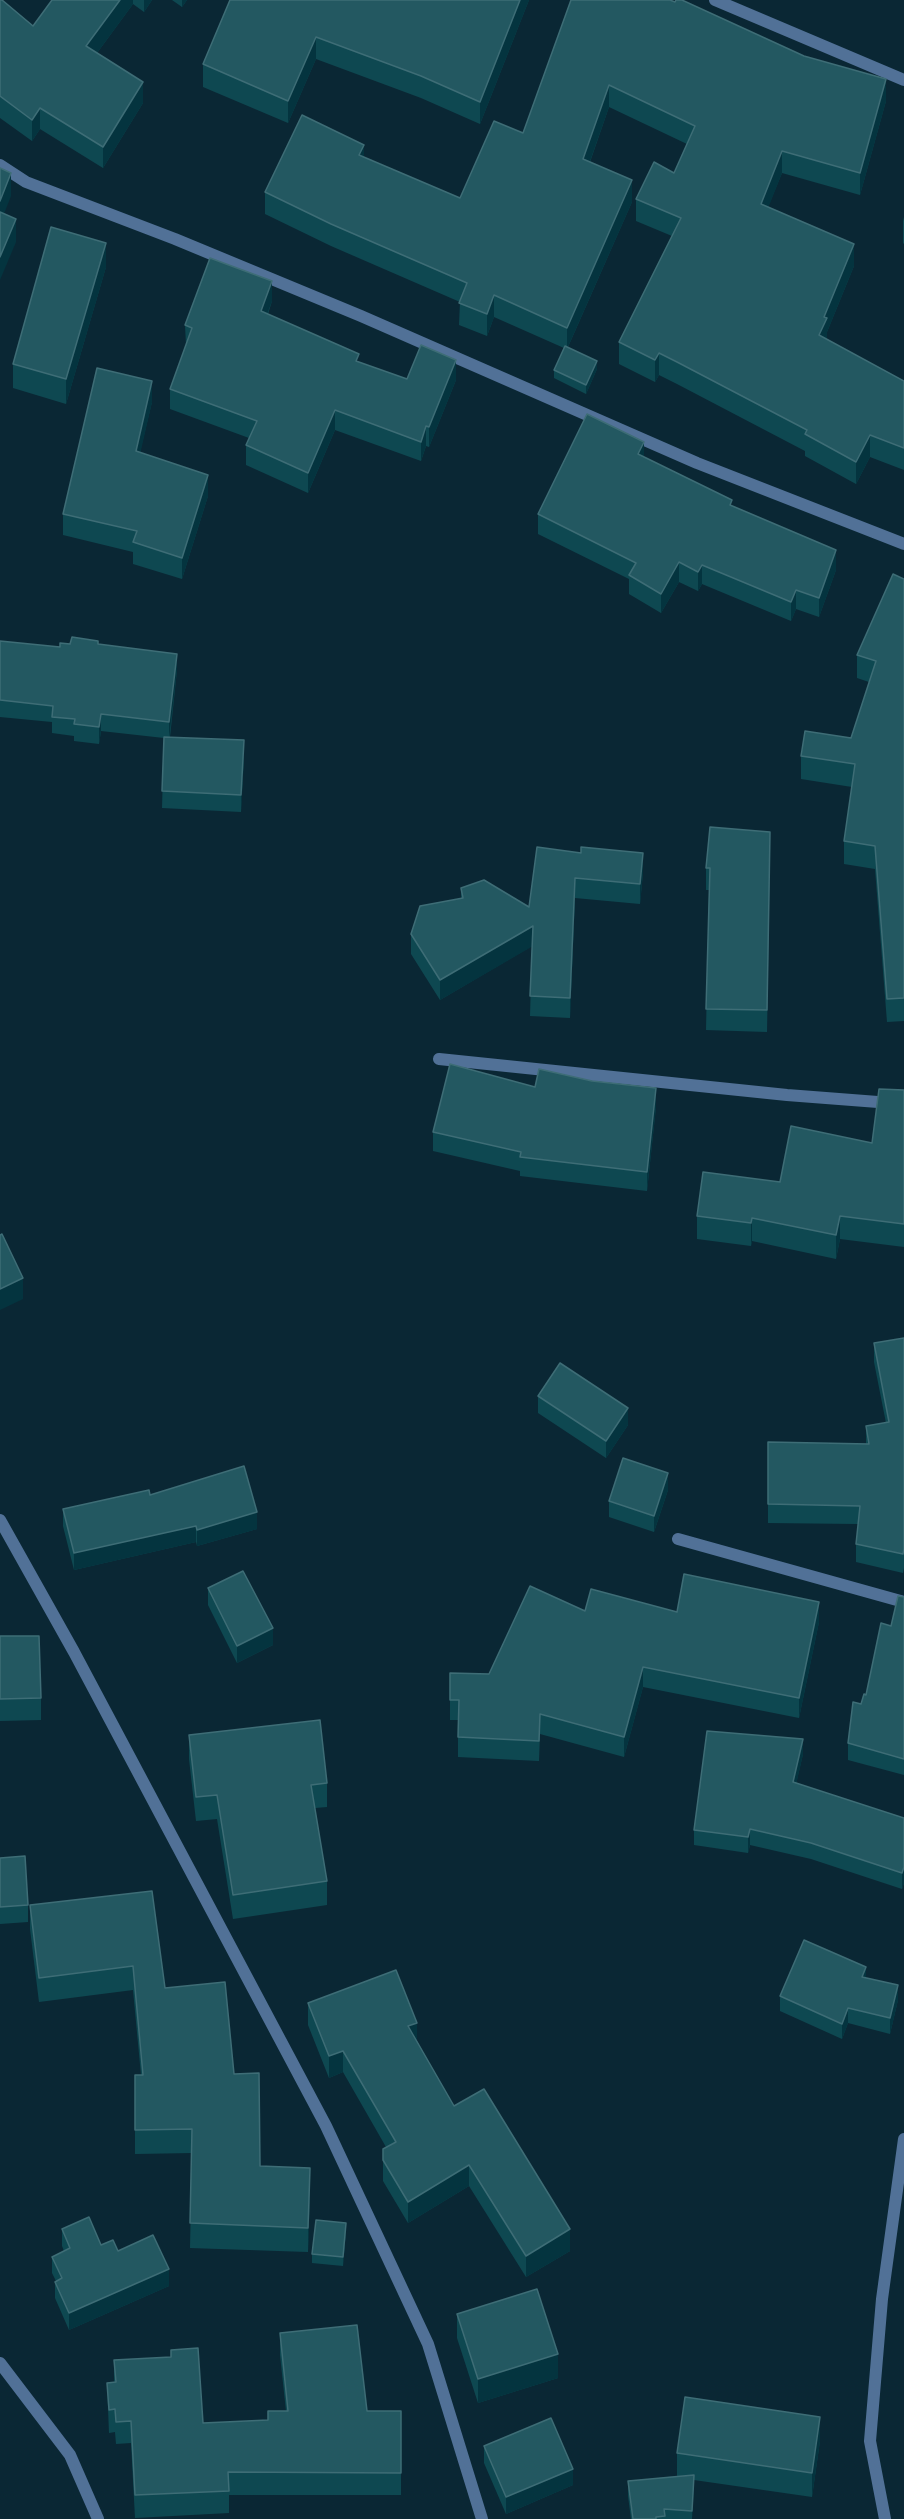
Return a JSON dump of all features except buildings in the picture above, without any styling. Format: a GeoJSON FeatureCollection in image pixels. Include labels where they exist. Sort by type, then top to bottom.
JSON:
{"type":"FeatureCollection","features":[{"type":"Feature","properties":{"kind":"street"},"geometry":{"type":"LineString","coordinates":[[715,0],[904,80]]}},
{"type":"Feature","properties":{"kind":"street"},"geometry":{"type":"LineString","coordinates":[[0,165],[26,182],[175,239],[361,316],[697,463],[904,544]]}},
{"type":"Feature","properties":{"kind":"street"},"geometry":{"type":"LineString","coordinates":[[439,1059],[775,1094],[904,1104]]}},
{"type":"Feature","properties":{"kind":"street"},"geometry":{"type":"LineString","coordinates":[[0,1520],[74,1652],[326,2126],[428,2344],[482,2519]]}},
{"type":"Feature","properties":{"kind":"street"},"geometry":{"type":"LineString","coordinates":[[678,1539],[904,1602]]}},
{"type":"Feature","properties":{"kind":"street"},"geometry":{"type":"LineString","coordinates":[[885,2519],[870,2441],[882,2299],[900,2195],[904,2139]]}},
{"type":"Feature","properties":{"kind":"street"},"geometry":{"type":"LineString","coordinates":[[0,2363],[70,2455],[98,2519]]}}]}
